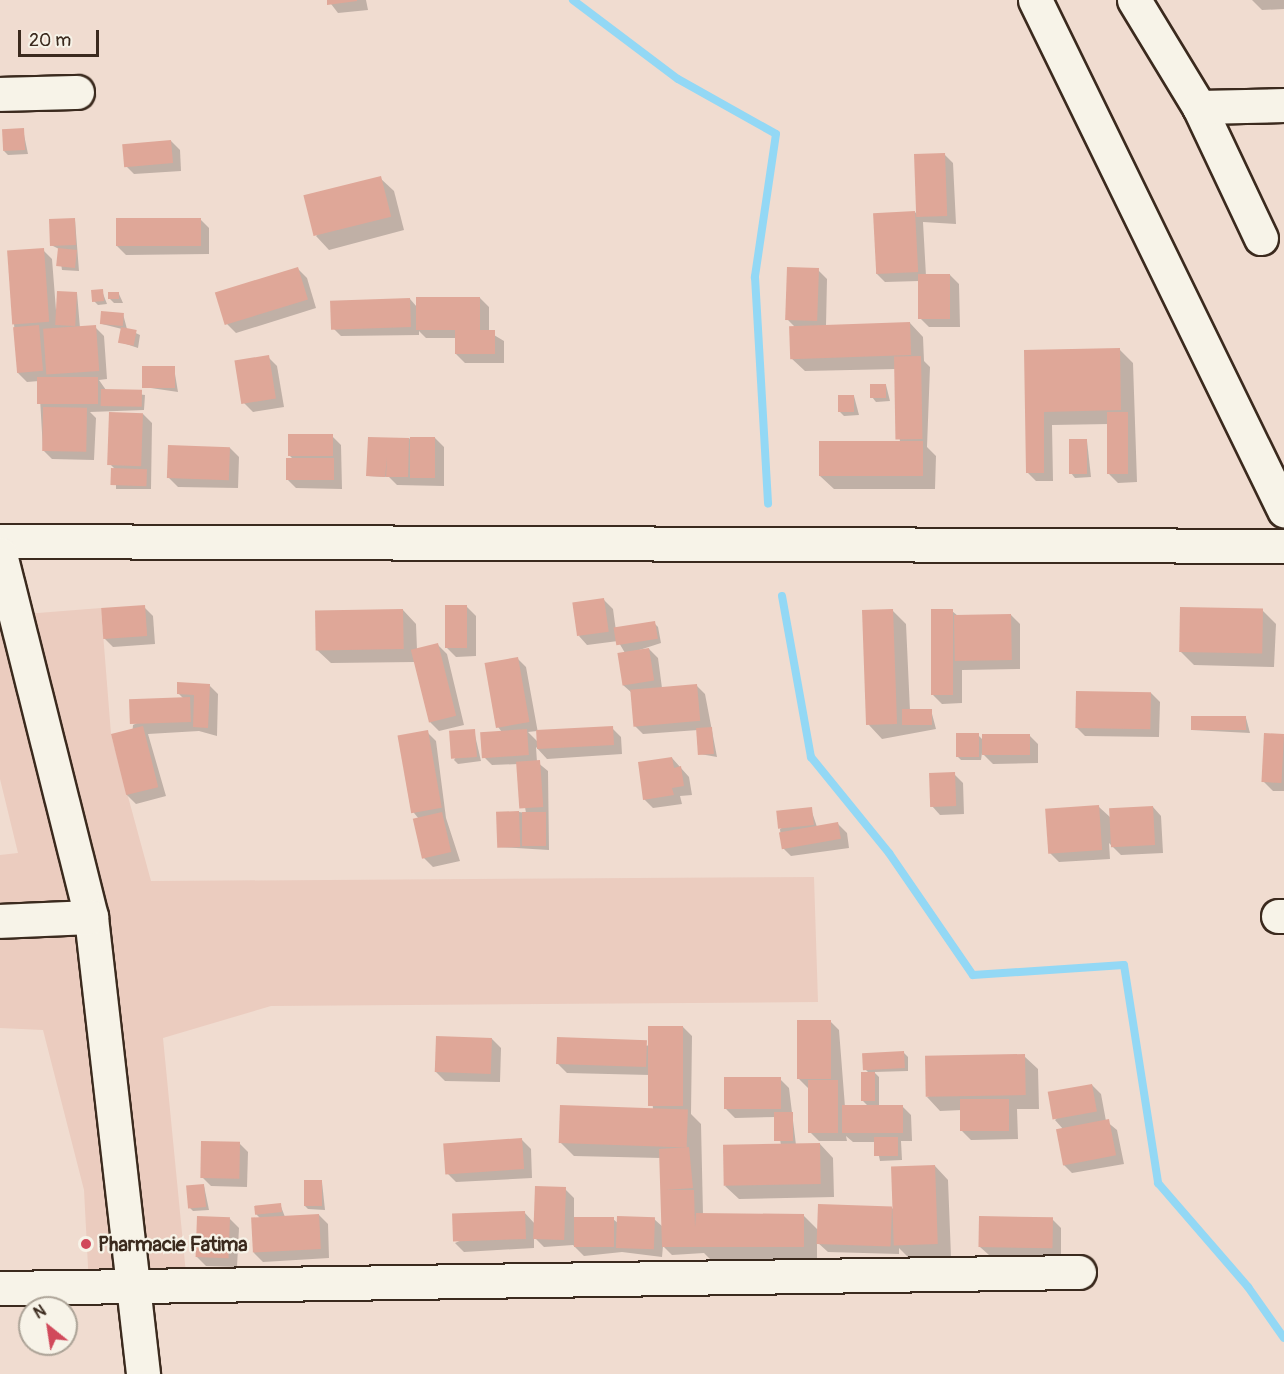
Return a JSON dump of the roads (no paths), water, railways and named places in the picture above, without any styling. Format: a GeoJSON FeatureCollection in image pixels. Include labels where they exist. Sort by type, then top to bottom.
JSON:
{"type":"FeatureCollection","features":[{"type":"Feature","properties":{"kind":"street"},"geometry":{"type":"LineString","coordinates":[[1035,0],[1284,510]]}},
{"type":"Feature","properties":{"kind":"street"},"geometry":{"type":"LineString","coordinates":[[1134,0],[1199,107],[1261,238]]}},
{"type":"Feature","properties":{"kind":"street"},"geometry":{"type":"LineString","coordinates":[[0,94],[77,92]]}},
{"type":"Feature","properties":{"kind":"street"},"geometry":{"type":"LineString","coordinates":[[1199,107],[1284,105]]}},
{"type":"Feature","properties":{"kind":"street"},"geometry":{"type":"LineString","coordinates":[[0,541],[1284,546]]}},
{"type":"Feature","properties":{"kind":"street"},"geometry":{"type":"LineString","coordinates":[[0,555],[91,918],[143,1374]]}},
{"type":"Feature","properties":{"kind":"street"},"geometry":{"type":"LineString","coordinates":[[0,921],[91,918]]}},
{"type":"Feature","properties":{"kind":"street"},"geometry":{"type":"LineString","coordinates":[[0,1288],[1079,1272]]}},
{"type":"Feature","properties":{"kind":"waterway"},"geometry":{"type":"LineString","coordinates":[[573,0],[678,79],[776,134],[755,277],[768,504]]}},
{"type":"Feature","properties":{"kind":"waterway"},"geometry":{"type":"LineString","coordinates":[[782,596],[811,757],[889,853],[973,975],[1124,965],[1158,1183],[1248,1287],[1284,1338]]}},
{"type":"Feature","properties":{"kind":"place","name":"Pharmacie Fatima"},"geometry":{"type":"Point","coordinates":[86,1244]}}]}
